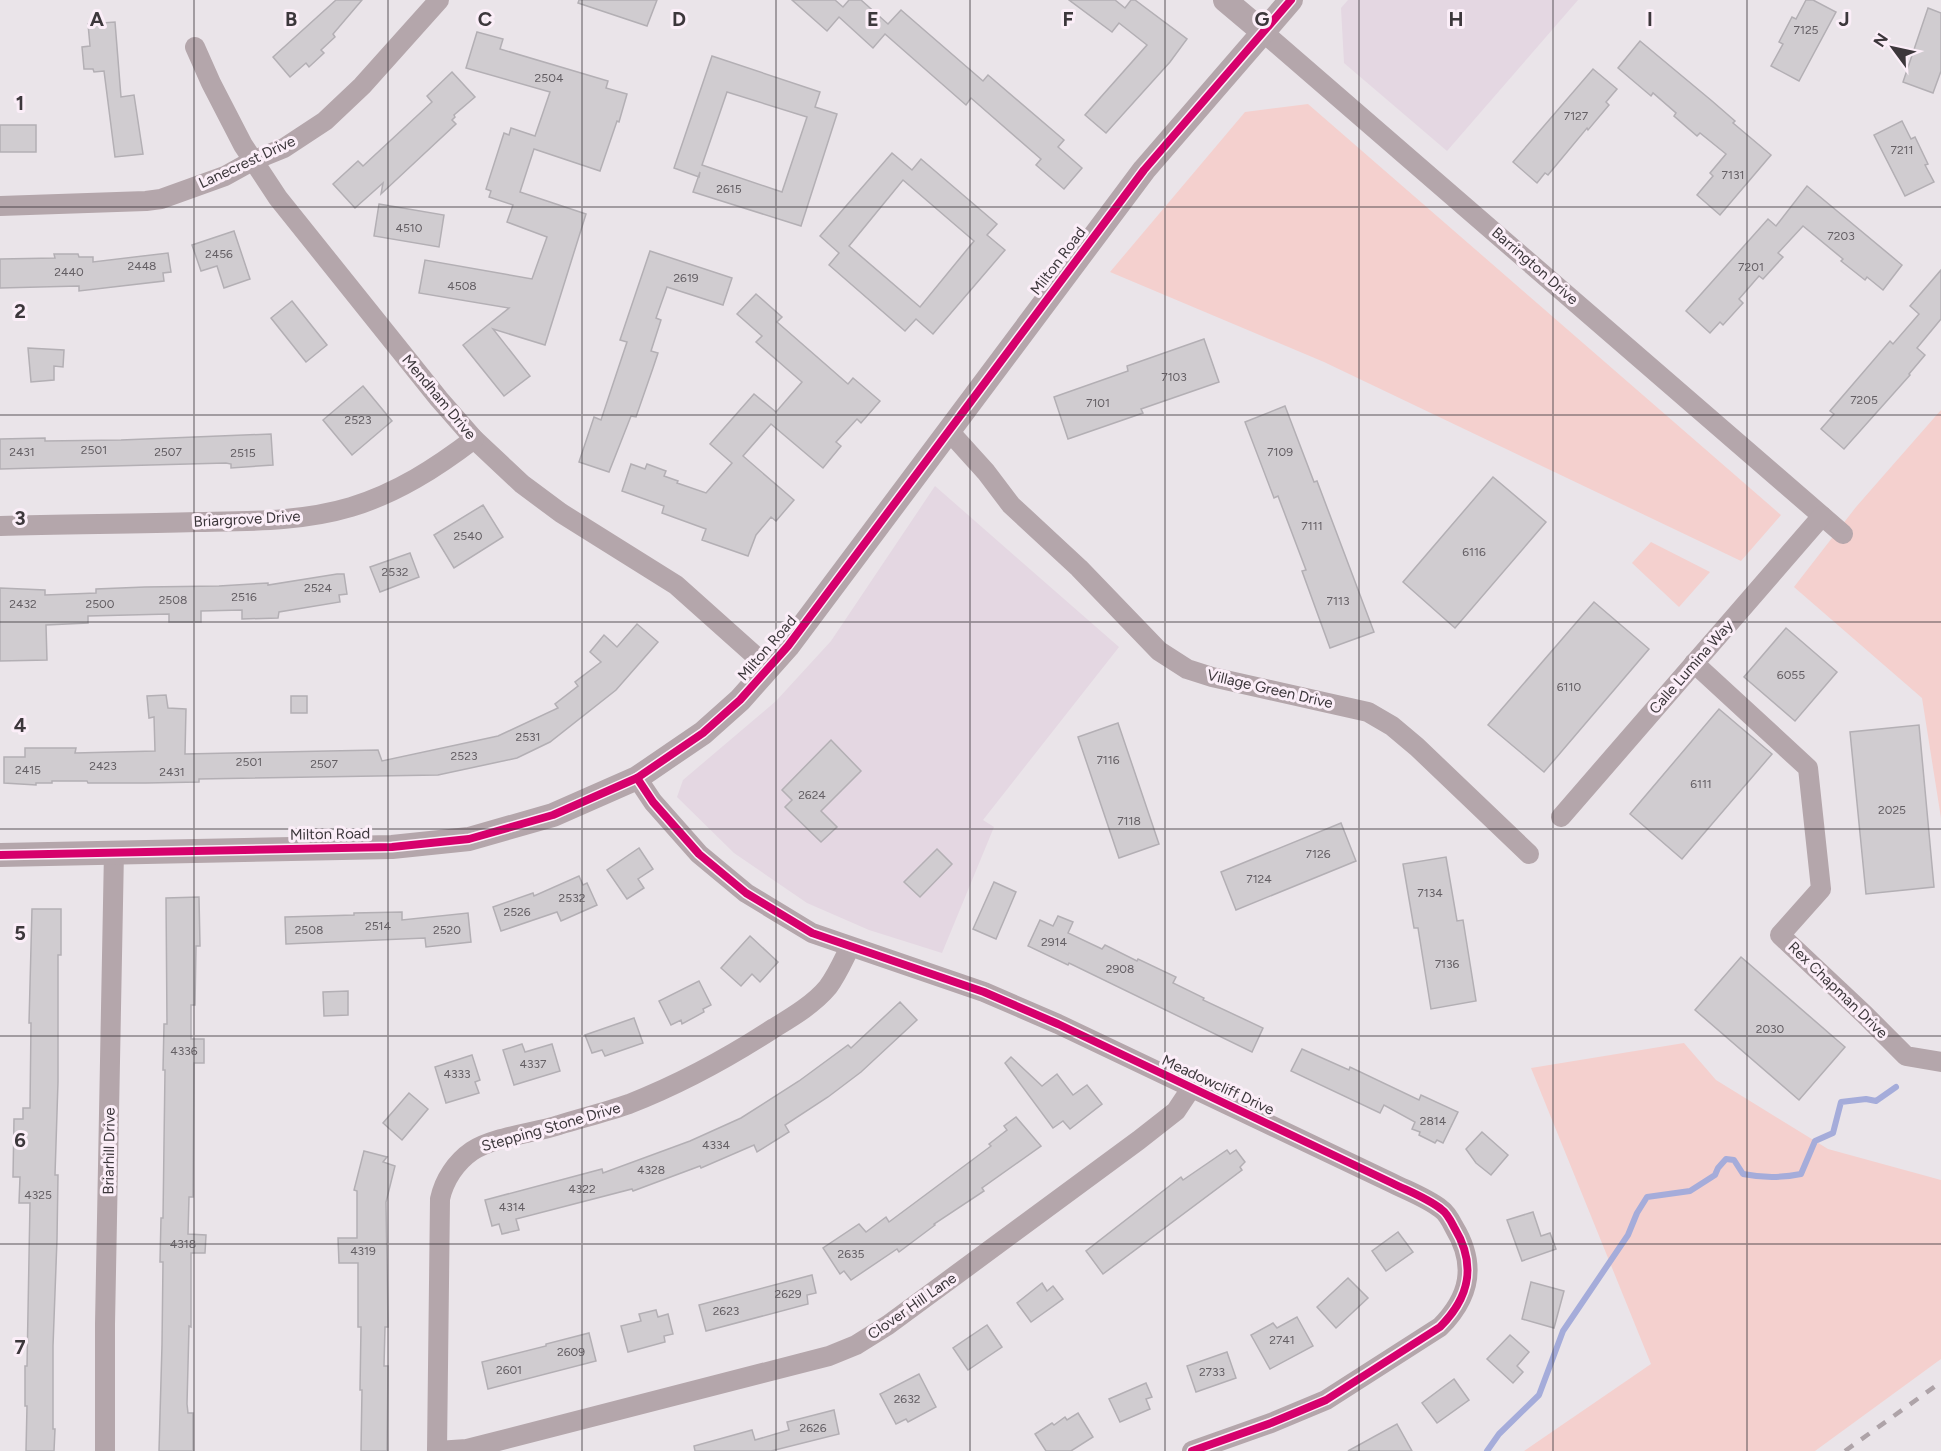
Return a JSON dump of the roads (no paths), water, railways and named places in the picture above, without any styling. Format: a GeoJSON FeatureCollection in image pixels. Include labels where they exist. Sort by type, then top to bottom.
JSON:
{"type":"FeatureCollection","features":[{"type":"Feature","properties":{"kind":"street","name":"Lanecrest Drive"},"geometry":{"type":"LineString","coordinates":[[0,206],[161,199],[225,176],[252,161],[284,148],[325,121],[362,86],[439,0]]}},
{"type":"Feature","properties":{"kind":"street","name":"Barrington Drive"},"geometry":{"type":"LineString","coordinates":[[1225,0],[1843,534]]}},
{"type":"Feature","properties":{"kind":"street","name":"Milton Road"},"geometry":{"type":"LineString","coordinates":[[0,855],[392,847],[469,839],[553,815],[636,778],[703,733],[740,700],[770,668],[809,620],[948,430],[1144,170],[1291,0]]}},
{"type":"Feature","properties":{"kind":"street","name":"Mendham Drive"},"geometry":{"type":"LineString","coordinates":[[195,47],[211,84],[252,161],[278,198],[474,440],[522,484],[561,513],[676,585],[770,668]]}},
{"type":"Feature","properties":{"kind":"street","name":"Village Green Drive"},"geometry":{"type":"LineString","coordinates":[[948,430],[986,472],[1011,506],[1079,568],[1159,651],[1187,669],[1212,677],[1368,712],[1392,726],[1417,747],[1529,854]]}},
{"type":"Feature","properties":{"kind":"street","name":"Briargrove Drive"},"geometry":{"type":"LineString","coordinates":[[0,526],[222,522],[283,519],[323,514],[352,507],[419,478],[474,440]]}},
{"type":"Feature","properties":{"kind":"street","name":"Calle Lumina Way"},"geometry":{"type":"LineString","coordinates":[[1561,817],[1822,516]]}},
{"type":"Feature","properties":{"kind":"street","name":"Rex Chapman Drive"},"geometry":{"type":"LineString","coordinates":[[1694,663],[1808,768],[1821,889],[1780,935],[1906,1056],[1941,1062]]}},
{"type":"Feature","properties":{"kind":"street","name":"Meadowcliff Drive"},"geometry":{"type":"LineString","coordinates":[[636,778],[653,802],[699,854],[746,893],[812,933],[984,992],[1058,1024],[1444,1210],[1463,1242],[1468,1257],[1468,1277],[1463,1297],[1452,1315],[1440,1327],[1370,1374],[1326,1400],[1271,1423],[1192,1451]]}},
{"type":"Feature","properties":{"kind":"street","name":"Briarhill Drive"},"geometry":{"type":"LineString","coordinates":[[105,1451],[105,1324],[114,851]]}},
{"type":"Feature","properties":{"kind":"street","name":"Stepping Stone Drive"},"geometry":{"type":"LineString","coordinates":[[437,1451],[440,1199],[446,1180],[458,1164],[472,1151],[486,1144],[626,1105],[672,1086],[730,1057],[795,1015],[826,989],[850,947]]}},
{"type":"Feature","properties":{"kind":"street","name":"Clover Hill Lane"},"geometry":{"type":"LineString","coordinates":[[437,1451],[466,1449],[828,1356],[856,1345],[888,1325],[1139,1140],[1176,1111],[1192,1087]]}},
{"type":"Feature","properties":{"kind":"waterway"},"geometry":{"type":"LineString","coordinates":[[1487,1451],[1499,1434],[1539,1395],[1563,1331],[1628,1235],[1647,1197],[1690,1191],[1715,1175],[1726,1159],[1734,1160],[1743,1174],[1772,1177],[1801,1174],[1815,1141],[1833,1133],[1841,1102],[1866,1099],[1876,1101],[1896,1087]]}},
{"type":"Feature","properties":{"kind":"railway"},"geometry":{"type":"LineString","coordinates":[[1845,1451],[1941,1382]]}}]}
